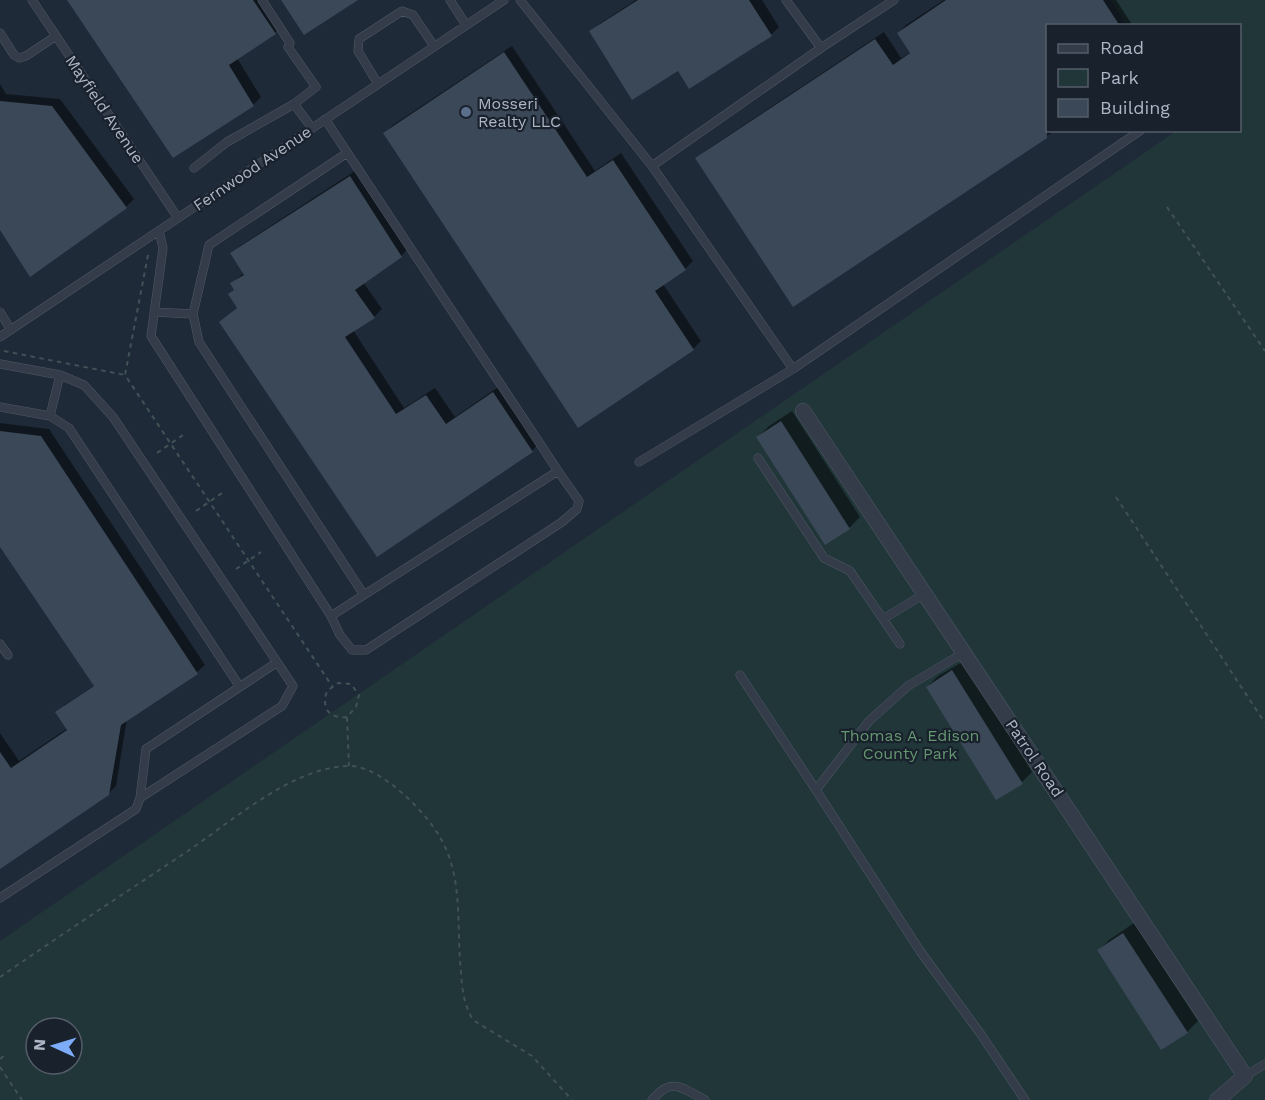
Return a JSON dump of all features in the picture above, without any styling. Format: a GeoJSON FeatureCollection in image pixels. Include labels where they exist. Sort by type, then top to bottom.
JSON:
{"type":"FeatureCollection","features":[{"type":"Feature","properties":{"kind":"street","name":"Patrol Road"},"geometry":{"type":"LineString","coordinates":[[803,411],[1245,1076]]}},
{"type":"Feature","properties":{"kind":"street"},"geometry":{"type":"LineString","coordinates":[[1217,1100],[1245,1076]]}},
{"type":"Feature","properties":{"kind":"lane","name":"Mayfield Avenue"},"geometry":{"type":"LineString","coordinates":[[32,0],[178,218]]}},
{"type":"Feature","properties":{"kind":"lane"},"geometry":{"type":"LineString","coordinates":[[194,168],[227,142],[294,104],[316,87],[288,47],[290,43],[262,0]]}},
{"type":"Feature","properties":{"kind":"lane"},"geometry":{"type":"LineString","coordinates":[[450,0],[466,25]]}},
{"type":"Feature","properties":{"kind":"lane","name":"Fernwood Avenue"},"geometry":{"type":"LineString","coordinates":[[0,337],[504,0]]}},
{"type":"Feature","properties":{"kind":"lane"},"geometry":{"type":"LineString","coordinates":[[520,0],[652,166],[793,369]]}},
{"type":"Feature","properties":{"kind":"lane"},"geometry":{"type":"LineString","coordinates":[[786,0],[821,48]]}},
{"type":"Feature","properties":{"kind":"lane"},"geometry":{"type":"LineString","coordinates":[[652,166],[894,0]]}},
{"type":"Feature","properties":{"kind":"lane"},"geometry":{"type":"LineString","coordinates":[[378,84],[358,51],[359,39],[402,11],[413,15],[434,46]]}},
{"type":"Feature","properties":{"kind":"lane"},"geometry":{"type":"LineString","coordinates":[[0,33],[15,55],[20,58],[56,36]]}},
{"type":"Feature","properties":{"kind":"lane"},"geometry":{"type":"LineString","coordinates":[[294,104],[312,128]]}},
{"type":"Feature","properties":{"kind":"lane"},"geometry":{"type":"LineString","coordinates":[[159,231],[163,248],[151,336],[331,616],[340,635],[352,650],[366,650],[562,522],[577,509],[579,501],[325,119]]}},
{"type":"Feature","properties":{"kind":"lane"},"geometry":{"type":"LineString","coordinates":[[639,462],[793,369],[1138,132]]}},
{"type":"Feature","properties":{"kind":"lane"},"geometry":{"type":"LineString","coordinates":[[347,153],[209,245],[193,314],[199,342],[364,595]]}},
{"type":"Feature","properties":{"kind":"lane"},"geometry":{"type":"LineString","coordinates":[[0,312],[11,330]]}},
{"type":"Feature","properties":{"kind":"lane"},"geometry":{"type":"LineString","coordinates":[[154,312],[193,314]]}},
{"type":"Feature","properties":{"kind":"lane"},"geometry":{"type":"LineString","coordinates":[[0,364],[60,375],[84,385],[113,417],[293,686],[282,706],[140,798]]}},
{"type":"Feature","properties":{"kind":"lane"},"geometry":{"type":"LineString","coordinates":[[50,416],[60,375]]}},
{"type":"Feature","properties":{"kind":"lane"},"geometry":{"type":"LineString","coordinates":[[0,406],[50,416],[69,428],[240,687]]}},
{"type":"Feature","properties":{"kind":"lane"},"geometry":{"type":"LineString","coordinates":[[758,458],[824,558],[850,570],[900,644]]}},
{"type":"Feature","properties":{"kind":"lane"},"geometry":{"type":"LineString","coordinates":[[331,616],[558,471]]}},
{"type":"Feature","properties":{"kind":"lane"},"geometry":{"type":"LineString","coordinates":[[883,619],[924,594]]}},
{"type":"Feature","properties":{"kind":"lane"},"geometry":{"type":"LineString","coordinates":[[0,644],[8,655]]}},
{"type":"Feature","properties":{"kind":"lane"},"geometry":{"type":"LineString","coordinates":[[816,790],[869,721],[908,686],[963,652]]}},
{"type":"Feature","properties":{"kind":"lane"},"geometry":{"type":"LineString","coordinates":[[0,898],[136,809],[140,798],[146,748],[276,663]]}},
{"type":"Feature","properties":{"kind":"lane"},"geometry":{"type":"LineString","coordinates":[[740,675],[920,951],[980,1033],[1025,1100]]}},
{"type":"Feature","properties":{"kind":"lane"},"geometry":{"type":"LineString","coordinates":[[1245,1076],[1265,1064]]}},
{"type":"Feature","properties":{"kind":"lane"},"geometry":{"type":"LineString","coordinates":[[652,1100],[663,1088],[672,1085],[679,1086],[705,1100]]}},
{"type":"Feature","properties":{"kind":"path"},"geometry":{"type":"LineString","coordinates":[[1167,207],[1265,351]]}},
{"type":"Feature","properties":{"kind":"path"},"geometry":{"type":"LineString","coordinates":[[148,255],[125,375],[332,686]]}},
{"type":"Feature","properties":{"kind":"path"},"geometry":{"type":"LineString","coordinates":[[4,351],[125,375]]}},
{"type":"Feature","properties":{"kind":"path"},"geometry":{"type":"LineString","coordinates":[[157,453],[183,435]]}},
{"type":"Feature","properties":{"kind":"path"},"geometry":{"type":"LineString","coordinates":[[196,511],[222,494]]}},
{"type":"Feature","properties":{"kind":"path"},"geometry":{"type":"LineString","coordinates":[[1116,497],[1265,723]]}},
{"type":"Feature","properties":{"kind":"path"},"geometry":{"type":"LineString","coordinates":[[236,569],[261,552]]}},
{"type":"Feature","properties":{"kind":"path"},"geometry":{"type":"LineString","coordinates":[[344,682],[356,688],[359,695],[359,701],[353,712],[347,717],[334,717],[324,706],[327,691],[332,686],[344,682]]}},
{"type":"Feature","properties":{"kind":"path"},"geometry":{"type":"LineString","coordinates":[[347,717],[349,766]]}},
{"type":"Feature","properties":{"kind":"path"},"geometry":{"type":"LineString","coordinates":[[0,977],[268,795],[310,776],[349,766],[369,771],[390,784],[418,809],[442,840],[454,875],[458,896],[461,980],[467,1010],[473,1020],[532,1056],[572,1100]]}},
{"type":"Feature","properties":{"kind":"path"},"geometry":{"type":"LineString","coordinates":[[0,1059],[6,1054]]}},
{"type":"Feature","properties":{"kind":"path"},"geometry":{"type":"LineString","coordinates":[[0,1067],[22,1100]]}},
{"type":"Feature","properties":{"kind":"green space","name":"Thomas A. Edison County Park"},"geometry":{"type":"Polygon","coordinates":[[[1111,0],[1265,0],[1265,1100],[0,1100],[0,941],[1175,132],[1241,132],[1241,24],[1125,24],[1111,0]]]}},
{"type":"Feature","properties":{"kind":"building"},"geometry":{"type":"Polygon","coordinates":[[[67,0],[253,0],[276,34],[229,65],[254,106],[173,158],[67,0]]]}},
{"type":"Feature","properties":{"kind":"building"},"geometry":{"type":"Polygon","coordinates":[[[281,0],[358,0],[304,35],[281,0]]]}},
{"type":"Feature","properties":{"kind":"building"},"geometry":{"type":"Polygon","coordinates":[[[638,0],[749,0],[772,36],[689,89],[678,71],[632,100],[589,31],[638,0]]]}},
{"type":"Feature","properties":{"kind":"building"},"geometry":{"type":"Polygon","coordinates":[[[946,0],[1103,0],[1119,24],[1046,24],[1047,138],[793,307],[695,158],[875,39],[893,65],[910,53],[897,33],[946,0]]]}},
{"type":"Feature","properties":{"kind":"building"},"geometry":{"type":"Polygon","coordinates":[[[504,52],[587,177],[613,160],[686,270],[655,291],[694,350],[578,428],[383,133],[504,52]]]}},
{"type":"Feature","properties":{"kind":"building"},"geometry":{"type":"Polygon","coordinates":[[[0,101],[52,106],[127,208],[30,277],[0,230],[0,101]]]}},
{"type":"Feature","properties":{"kind":"building"},"geometry":{"type":"Polygon","coordinates":[[[350,176],[402,257],[355,290],[375,318],[345,337],[396,414],[426,395],[446,424],[493,392],[533,452],[377,557],[219,322],[237,308],[228,294],[234,290],[230,283],[244,275],[230,253],[350,176]]]}},
{"type":"Feature","properties":{"kind":"building"},"geometry":{"type":"Polygon","coordinates":[[[781,421],[850,529],[825,545],[756,437],[781,421]]]}},
{"type":"Feature","properties":{"kind":"building"},"geometry":{"type":"Polygon","coordinates":[[[0,431],[41,436],[198,674],[121,725],[109,795],[0,869],[0,752],[11,768],[67,730],[55,712],[94,686],[0,547],[0,431]]]}},
{"type":"Feature","properties":{"kind":"building"},"geometry":{"type":"Polygon","coordinates":[[[952,670],[1023,784],[996,800],[926,687],[952,670]]]}},
{"type":"Feature","properties":{"kind":"building"},"geometry":{"type":"Polygon","coordinates":[[[1123,933],[1188,1033],[1161,1050],[1097,950],[1123,933]]]}},
{"type":"Feature","properties":{"kind":"place","name":"Mosseri Realty LLC"},"geometry":{"type":"Point","coordinates":[466,112]}}]}
